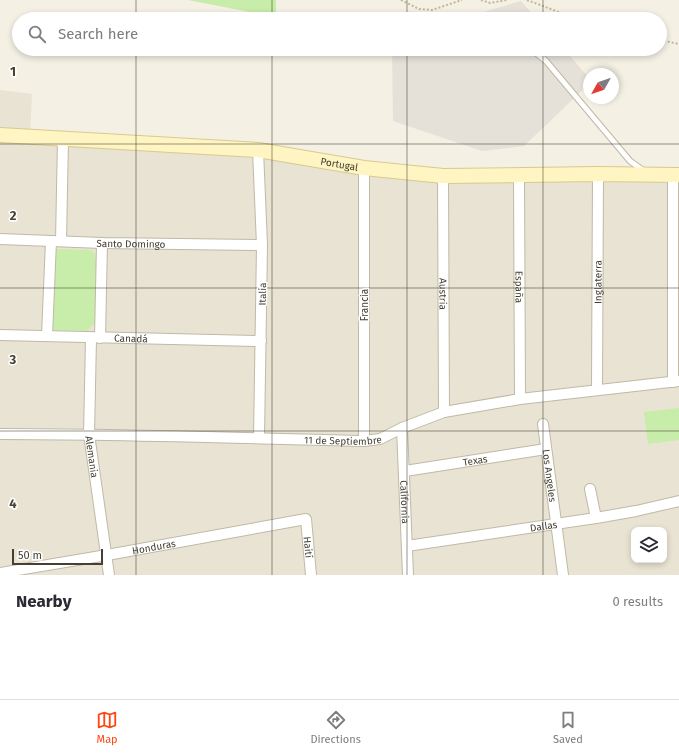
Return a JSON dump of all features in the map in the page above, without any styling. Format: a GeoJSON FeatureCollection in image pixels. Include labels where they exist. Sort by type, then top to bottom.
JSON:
{"type":"FeatureCollection","features":[{"type":"Feature","properties":{"kind":"main road","name":"Portugal"},"geometry":{"type":"LineString","coordinates":[[0,135],[258,150],[364,168],[443,176],[598,174],[676,175]]}},
{"type":"Feature","properties":{"kind":"street"},"geometry":{"type":"LineString","coordinates":[[47,336],[56,241],[63,139]]}},
{"type":"Feature","properties":{"kind":"street","name":"Italia"},"geometry":{"type":"LineString","coordinates":[[258,150],[262,245],[259,438]]}},
{"type":"Feature","properties":{"kind":"street","name":"Francia"},"geometry":{"type":"LineString","coordinates":[[364,168],[364,441]]}},
{"type":"Feature","properties":{"kind":"street","name":"Inglaterra"},"geometry":{"type":"LineString","coordinates":[[596,390],[598,174]]}},
{"type":"Feature","properties":{"kind":"street","name":"España"},"geometry":{"type":"LineString","coordinates":[[519,175],[520,399]]}},
{"type":"Feature","properties":{"kind":"street"},"geometry":{"type":"LineString","coordinates":[[676,175],[676,382]]}},
{"type":"Feature","properties":{"kind":"street","name":"Austria"},"geometry":{"type":"LineString","coordinates":[[443,176],[444,412]]}},
{"type":"Feature","properties":{"kind":"street","name":"Santo Domingo"},"geometry":{"type":"LineString","coordinates":[[0,239],[102,243],[262,245]]}},
{"type":"Feature","properties":{"kind":"street","name":"Alemania"},"geometry":{"type":"LineString","coordinates":[[102,243],[89,434],[109,575]]}},
{"type":"Feature","properties":{"kind":"street","name":"Canadá"},"geometry":{"type":"LineString","coordinates":[[0,335],[261,341]]}},
{"type":"Feature","properties":{"kind":"street","name":"11 de Septiembre"},"geometry":{"type":"LineString","coordinates":[[0,434],[89,434],[364,441],[380,439],[402,428],[444,412],[520,399],[676,382]]}},
{"type":"Feature","properties":{"kind":"street","name":"Los Angeles"},"geometry":{"type":"LineString","coordinates":[[543,424],[563,575]]}},
{"type":"Feature","properties":{"kind":"street","name":"California"},"geometry":{"type":"LineString","coordinates":[[402,428],[405,471],[408,575]]}},
{"type":"Feature","properties":{"kind":"street","name":"Texas"},"geometry":{"type":"LineString","coordinates":[[405,471],[546,449]]}},
{"type":"Feature","properties":{"kind":"street"},"geometry":{"type":"LineString","coordinates":[[590,489],[596,518]]}},
{"type":"Feature","properties":{"kind":"street","name":"Dallas"},"geometry":{"type":"LineString","coordinates":[[407,546],[596,518],[636,511],[679,500]]}},
{"type":"Feature","properties":{"kind":"street","name":"Honduras"},"geometry":{"type":"LineString","coordinates":[[0,572],[107,555],[306,519]]}},
{"type":"Feature","properties":{"kind":"street","name":"Haití"},"geometry":{"type":"LineString","coordinates":[[306,519],[311,575]]}},
{"type":"Feature","properties":{"kind":"lane"},"geometry":{"type":"LineString","coordinates":[[540,56],[546,61],[630,162],[650,175]]}},
{"type":"Feature","properties":{"kind":"path"},"geometry":{"type":"LineString","coordinates":[[401,0],[419,9],[432,10],[462,0]]}},
{"type":"Feature","properties":{"kind":"path"},"geometry":{"type":"LineString","coordinates":[[481,0],[490,3],[507,0]]}},
{"type":"Feature","properties":{"kind":"path"},"geometry":{"type":"LineString","coordinates":[[527,0],[559,12]]}},
{"type":"Feature","properties":{"kind":"path"},"geometry":{"type":"LineString","coordinates":[[667,41],[679,44]]}},
{"type":"Feature","properties":{"kind":"shaded area"},"geometry":{"type":"Polygon","coordinates":[[[521,1],[531,12],[483,12],[521,1]]]}},
{"type":"Feature","properties":{"kind":"shaded area"},"geometry":{"type":"Polygon","coordinates":[[[392,56],[570,56],[583,71],[583,90],[524,146],[482,151],[393,121],[392,56]]]}},
{"type":"Feature","properties":{"kind":"shaded area"},"geometry":{"type":"Polygon","coordinates":[[[0,90],[32,94],[30,136],[258,150],[364,168],[679,175],[679,575],[0,575],[0,90]]]}},
{"type":"Feature","properties":{"kind":"green space"},"geometry":{"type":"Polygon","coordinates":[[[188,0],[276,0],[276,12],[250,12],[188,0]]]}},
{"type":"Feature","properties":{"kind":"green space"},"geometry":{"type":"Polygon","coordinates":[[[55,249],[91,250],[95,254],[95,323],[87,331],[53,330],[55,249]]]}},
{"type":"Feature","properties":{"kind":"green space"},"geometry":{"type":"Polygon","coordinates":[[[679,408],[679,440],[648,444],[644,412],[679,408]]]}}]}
